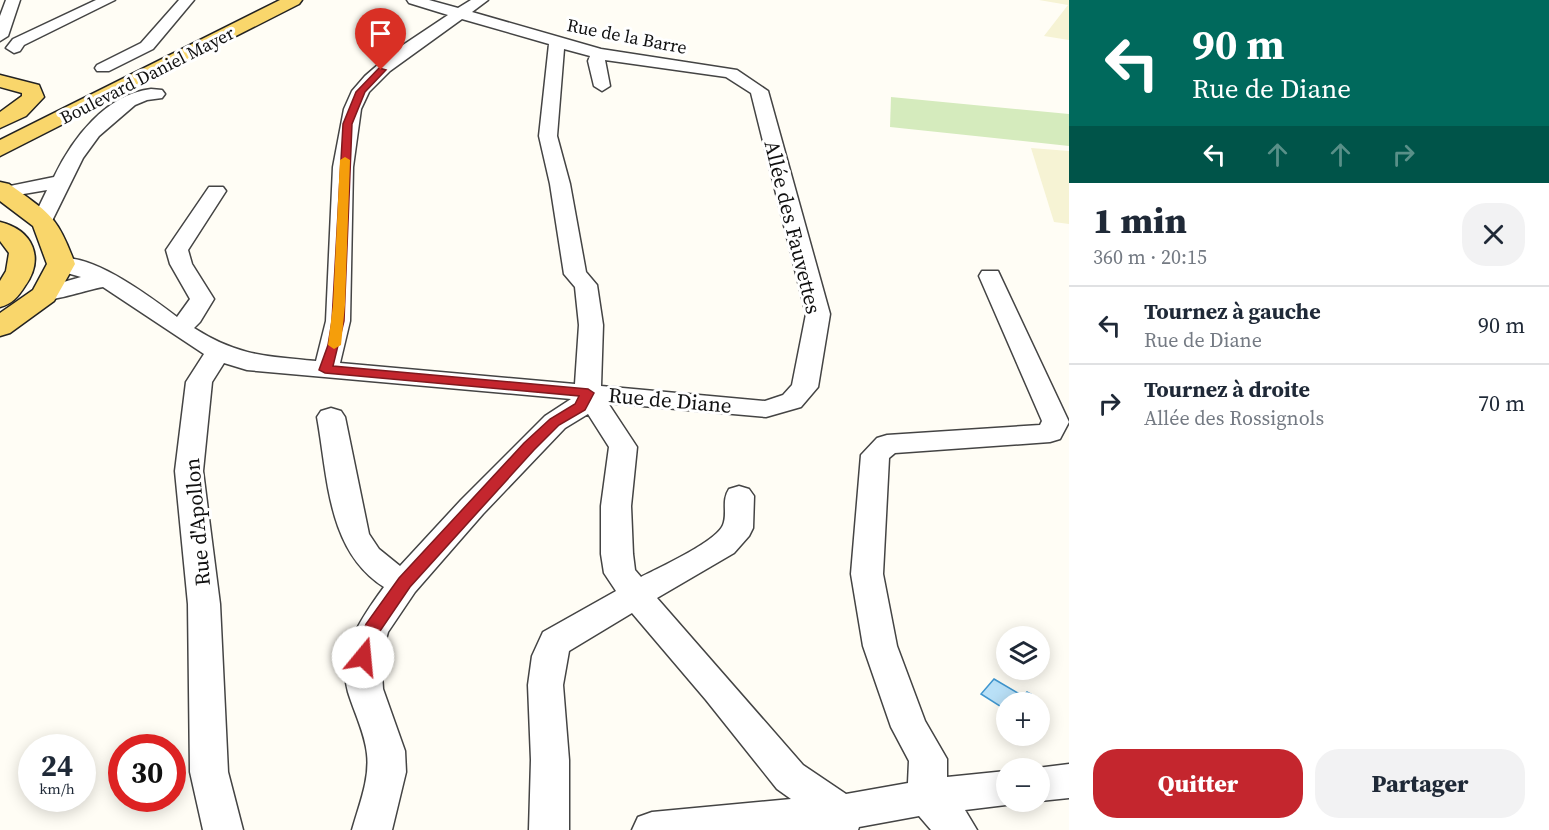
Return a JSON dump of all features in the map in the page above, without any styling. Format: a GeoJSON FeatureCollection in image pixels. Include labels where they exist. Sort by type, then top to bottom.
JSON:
{"type":"FeatureCollection","features":[{"type":"Feature","properties":{"kind":"main road","name":"Boulevard Daniel Mayer"},"geometry":{"type":"LineString","coordinates":[[0,131],[266,0]]}},
{"type":"Feature","properties":{"kind":"main road","name":"Boulevard Daniel Mayer"},"geometry":{"type":"LineString","coordinates":[[0,149],[293,0]]}},
{"type":"Feature","properties":{"kind":"main road"},"geometry":{"type":"LineString","coordinates":[[0,81],[32,89],[33,97],[18,111],[0,121]]}},
{"type":"Feature","properties":{"kind":"main road"},"geometry":{"type":"LineString","coordinates":[[0,162],[49,124]]}},
{"type":"Feature","properties":{"kind":"main road"},"geometry":{"type":"LineString","coordinates":[[0,327],[44,295],[61,264],[50,232],[43,221],[2,191]]}},
{"type":"Feature","properties":{"kind":"main road"},"geometry":{"type":"LineString","coordinates":[[0,230],[17,241],[23,255],[23,272],[0,298]]}},
{"type":"Feature","properties":{"kind":"street"},"geometry":{"type":"LineString","coordinates":[[0,36],[13,0]]}},
{"type":"Feature","properties":{"kind":"street"},"geometry":{"type":"LineString","coordinates":[[5,49],[44,36],[108,0]]}},
{"type":"Feature","properties":{"kind":"street"},"geometry":{"type":"LineString","coordinates":[[103,68],[147,46],[187,0]]}},
{"type":"Feature","properties":{"kind":"street","name":"Rue de la Barre"},"geometry":{"type":"LineString","coordinates":[[414,0],[599,54],[731,73]]}},
{"type":"Feature","properties":{"kind":"street"},"geometry":{"type":"LineString","coordinates":[[325,370],[334,345],[338,321],[347,124],[361,92],[381,70],[482,0]]}},
{"type":"Feature","properties":{"kind":"street"},"geometry":{"type":"LineString","coordinates":[[372,830],[387,772],[386,750],[365,688],[363,657],[372,629],[404,583],[529,447],[555,422],[580,407],[588,393],[590,311],[586,285],[575,274],[560,184],[548,136],[557,42]]}},
{"type":"Feature","properties":{"kind":"street"},"geometry":{"type":"LineString","coordinates":[[599,54],[596,61],[602,86]]}},
{"type":"Feature","properties":{"kind":"street","name":"Allée des Fauvettes"},"geometry":{"type":"LineString","coordinates":[[731,73],[759,91],[818,314],[805,387],[792,401],[766,409]]}},
{"type":"Feature","properties":{"kind":"street"},"geometry":{"type":"LineString","coordinates":[[43,221],[63,182],[71,160],[85,137],[103,120],[142,95],[156,94]]}},
{"type":"Feature","properties":{"kind":"street"},"geometry":{"type":"LineString","coordinates":[[2,191],[63,182]]}},
{"type":"Feature","properties":{"kind":"street"},"geometry":{"type":"LineString","coordinates":[[179,327],[192,317],[202,299],[182,264],[177,250],[216,191]]}},
{"type":"Feature","properties":{"kind":"street"},"geometry":{"type":"LineString","coordinates":[[61,264],[82,268],[217,353]]}},
{"type":"Feature","properties":{"kind":"street"},"geometry":{"type":"LineString","coordinates":[[957,830],[927,797],[928,759],[909,727],[880,646],[867,574],[874,455],[887,444],[1050,433],[1056,421],[990,276]]}},
{"type":"Feature","properties":{"kind":"street"},"geometry":{"type":"LineString","coordinates":[[44,295],[70,285],[103,280]]}},
{"type":"Feature","properties":{"kind":"street","name":"Rue de Diane"},"geometry":{"type":"LineString","coordinates":[[217,353],[247,362],[325,370],[766,409]]}},
{"type":"Feature","properties":{"kind":"street","name":"Rue d'Apollon"},"geometry":{"type":"LineString","coordinates":[[217,353],[199,382],[194,407],[189,471],[204,604],[209,772],[223,830]]}},
{"type":"Feature","properties":{"kind":"street"},"geometry":{"type":"LineString","coordinates":[[588,393],[623,447],[616,506],[617,554],[620,573],[637,597],[719,690],[790,777],[843,822]]}},
{"type":"Feature","properties":{"kind":"street"},"geometry":{"type":"LineString","coordinates":[[331,417],[354,534],[360,549],[388,574],[404,583]]}},
{"type":"Feature","properties":{"kind":"street"},"geometry":{"type":"LineString","coordinates":[[549,830],[550,760],[545,681],[548,656],[555,642],[637,597],[723,545],[738,528],[740,496]]}},
{"type":"Feature","properties":{"kind":"street"},"geometry":{"type":"LineString","coordinates":[[1050,783],[1069,781]]}},
{"type":"Feature","properties":{"kind":"street"},"geometry":{"type":"LineString","coordinates":[[652,830],[843,822],[927,797],[996,789]]}},
{"type":"Feature","properties":{"kind":"shaded area"},"geometry":{"type":"Polygon","coordinates":[[[1039,0],[1069,0],[1069,40],[1044,36],[1068,5],[1039,0]]]}},
{"type":"Feature","properties":{"kind":"shaded area"},"geometry":{"type":"Polygon","coordinates":[[[1031,148],[1069,151],[1069,224],[1054,222],[1031,148]]]}},
{"type":"Feature","properties":{"kind":"green space"},"geometry":{"type":"Polygon","coordinates":[[[891,97],[1069,114],[1069,146],[890,127],[891,97]]]}},
{"type":"Feature","properties":{"kind":"water"},"geometry":{"type":"Polygon","coordinates":[[[994,679],[1016,692],[996,692],[996,704],[981,694],[994,679]]]}},
{"type":"Feature","properties":{"kind":"slow traffic"},"geometry":{"type":"LineString","coordinates":[[334,345],[339,305],[345,160]]}},
{"type":"Feature","properties":{"kind":"route"},"geometry":{"type":"LineString","coordinates":[[363,657],[372,629],[404,583],[471,507],[529,447],[555,422],[580,407],[588,393],[325,370],[334,345],[338,321],[347,124],[361,92],[381,70]]}}]}
